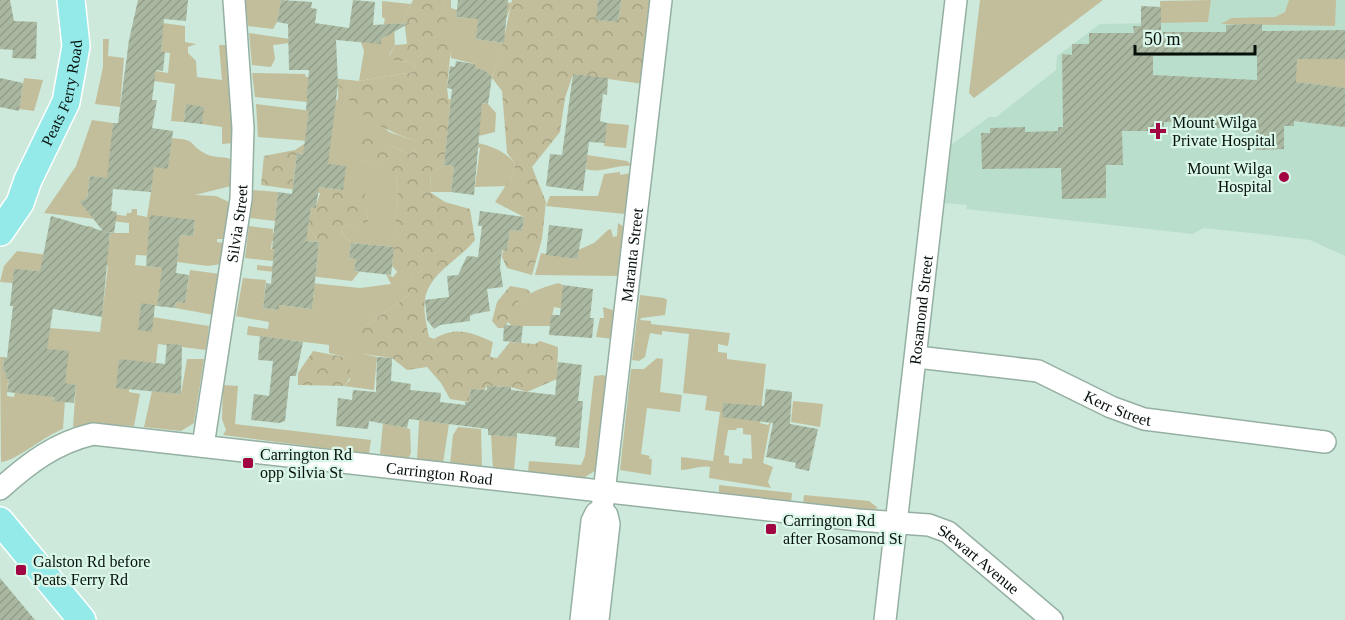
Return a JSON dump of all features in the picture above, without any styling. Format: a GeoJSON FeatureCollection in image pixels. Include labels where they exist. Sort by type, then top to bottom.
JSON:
{"type":"FeatureCollection","features":[{"type":"Feature","properties":{"kind":"main road","name":"Peats Ferry Road"},"geometry":{"type":"LineString","coordinates":[[0,232],[16,195],[50,140],[66,102],[72,81],[76,46],[71,0]]}},
{"type":"Feature","properties":{"kind":"main road"},"geometry":{"type":"LineString","coordinates":[[0,246],[16,195]]}},
{"type":"Feature","properties":{"kind":"main road"},"geometry":{"type":"LineString","coordinates":[[0,520],[82,620]]}},
{"type":"Feature","properties":{"kind":"street","name":"Silvia Street"},"geometry":{"type":"LineString","coordinates":[[202,446],[241,199],[243,128],[234,0]]}},
{"type":"Feature","properties":{"kind":"street","name":"Maranta Street"},"geometry":{"type":"LineString","coordinates":[[581,620],[592,521],[602,501],[660,0]]}},
{"type":"Feature","properties":{"kind":"street","name":"Rosamond Street"},"geometry":{"type":"LineString","coordinates":[[885,620],[917,357],[956,0]]}},
{"type":"Feature","properties":{"kind":"street","name":"Kerr Street"},"geometry":{"type":"LineString","coordinates":[[917,357],[1038,371],[1111,407],[1144,419],[1325,442]]}},
{"type":"Feature","properties":{"kind":"street","name":"Carrington Road"},"geometry":{"type":"LineString","coordinates":[[0,489],[42,453],[72,439],[93,434],[202,446],[602,501],[896,523]]}},
{"type":"Feature","properties":{"kind":"street","name":"Maranta Street"},"geometry":{"type":"LineString","coordinates":[[598,620],[609,525],[602,501]]}},
{"type":"Feature","properties":{"kind":"street","name":"Stewart Avenue"},"geometry":{"type":"LineString","coordinates":[[896,523],[929,525],[948,532],[1052,620]]}},
{"type":"Feature","properties":{"kind":"shaded area","name":"Mount Wilga Private Hospital"},"geometry":{"type":"Polygon","coordinates":[[[1211,0],[1345,0],[1345,256],[1310,240],[1203,228],[1193,234],[966,209],[967,205],[944,203],[951,145],[989,117],[996,117],[1056,70],[1057,56],[1100,24],[1208,22],[1211,0]]]}},
{"type":"Feature","properties":{"kind":"green space"},"geometry":{"type":"Polygon","coordinates":[[[245,0],[281,0],[277,22],[273,29],[248,26],[245,0]]]}},
{"type":"Feature","properties":{"kind":"green space"},"geometry":{"type":"Polygon","coordinates":[[[413,0],[443,0],[451,47],[447,88],[450,111],[444,165],[431,172],[430,192],[445,202],[470,209],[475,240],[438,275],[427,291],[424,309],[429,337],[434,339],[449,333],[470,333],[493,342],[490,357],[497,358],[510,342],[535,344],[540,341],[558,347],[557,379],[527,392],[511,387],[487,386],[484,390],[471,389],[469,402],[450,399],[441,383],[427,367],[407,370],[392,358],[363,354],[357,336],[367,325],[409,295],[403,281],[412,279],[410,274],[400,275],[392,266],[398,196],[396,174],[362,160],[350,144],[360,136],[391,145],[409,154],[416,149],[416,141],[390,131],[366,117],[350,105],[348,94],[338,85],[321,84],[321,77],[359,81],[413,72],[415,67],[411,62],[395,61],[389,56],[395,45],[407,44],[404,18],[413,0]]]}},
{"type":"Feature","properties":{"kind":"green space"},"geometry":{"type":"Polygon","coordinates":[[[443,0],[451,0],[451,8],[457,10],[456,17],[463,18],[491,1],[512,3],[506,19],[479,16],[476,39],[504,43],[492,77],[483,70],[475,68],[475,64],[451,58],[443,0]]]}},
{"type":"Feature","properties":{"kind":"green space"},"geometry":{"type":"Polygon","coordinates":[[[512,0],[598,0],[597,20],[618,22],[621,0],[654,0],[643,84],[573,74],[565,98],[560,132],[532,167],[546,202],[542,239],[532,275],[507,268],[502,257],[503,250],[507,251],[510,230],[522,231],[524,217],[495,202],[514,173],[515,163],[507,153],[502,91],[492,78],[503,43],[512,0]]]}},
{"type":"Feature","properties":{"kind":"green space"},"geometry":{"type":"Polygon","coordinates":[[[980,0],[1103,0],[974,98],[969,93],[980,0]]]}},
{"type":"Feature","properties":{"kind":"green space"},"geometry":{"type":"Polygon","coordinates":[[[1211,0],[1208,22],[1161,23],[1160,1],[1211,0]]]}},
{"type":"Feature","properties":{"kind":"green space"},"geometry":{"type":"Polygon","coordinates":[[[1289,0],[1336,0],[1335,26],[1221,24],[1231,18],[1275,17],[1285,12],[1289,0]]]}},
{"type":"Feature","properties":{"kind":"green space"},"geometry":{"type":"Polygon","coordinates":[[[382,1],[411,4],[404,18],[405,23],[394,24],[395,45],[389,55],[395,61],[411,62],[415,67],[413,72],[359,81],[364,51],[361,42],[377,41],[385,37],[382,32],[385,19],[382,17],[382,1]]]}},
{"type":"Feature","properties":{"kind":"green space"},"geometry":{"type":"Polygon","coordinates":[[[163,23],[185,26],[185,42],[196,44],[188,47],[188,53],[196,61],[197,77],[222,80],[219,45],[227,45],[235,143],[222,144],[222,127],[202,124],[203,107],[186,105],[184,122],[171,121],[175,84],[154,81],[156,71],[168,73],[170,53],[161,52],[163,23]]]}},
{"type":"Feature","properties":{"kind":"green space"},"geometry":{"type":"Polygon","coordinates":[[[249,33],[290,39],[289,43],[273,45],[275,59],[271,67],[252,65],[249,33]]]}},
{"type":"Feature","properties":{"kind":"green space"},"geometry":{"type":"Polygon","coordinates":[[[103,39],[109,39],[108,56],[124,58],[120,107],[95,104],[103,67],[103,39]]]}},
{"type":"Feature","properties":{"kind":"green space"},"geometry":{"type":"Polygon","coordinates":[[[1297,59],[1345,59],[1345,88],[1295,82],[1297,59]]]}},
{"type":"Feature","properties":{"kind":"green space"},"geometry":{"type":"Polygon","coordinates":[[[252,73],[305,74],[306,77],[321,77],[307,102],[255,97],[252,73]]]}},
{"type":"Feature","properties":{"kind":"green space"},"geometry":{"type":"Polygon","coordinates":[[[24,78],[43,80],[34,111],[19,109],[24,78]]]}},
{"type":"Feature","properties":{"kind":"green space"},"geometry":{"type":"Polygon","coordinates":[[[338,84],[389,132],[416,141],[416,149],[409,154],[391,145],[362,160],[396,173],[398,196],[394,247],[351,243],[349,258],[356,259],[354,271],[359,272],[352,281],[257,270],[257,265],[316,271],[319,242],[350,242],[341,233],[343,227],[368,221],[364,193],[343,190],[318,163],[333,121],[308,118],[308,141],[258,137],[256,104],[320,112],[338,99],[338,84]]]}},
{"type":"Feature","properties":{"kind":"green space"},"geometry":{"type":"Polygon","coordinates":[[[448,99],[488,104],[496,113],[495,132],[479,136],[450,111],[448,99]]]}},
{"type":"Feature","properties":{"kind":"green space"},"geometry":{"type":"Polygon","coordinates":[[[92,120],[113,123],[112,136],[168,168],[172,138],[190,142],[209,155],[234,161],[231,186],[195,195],[216,196],[229,202],[225,239],[217,239],[217,242],[224,243],[221,264],[208,266],[177,262],[180,235],[193,236],[195,221],[154,256],[136,255],[135,265],[163,268],[157,306],[141,304],[140,315],[209,326],[206,350],[158,344],[156,363],[129,389],[129,392],[140,394],[134,426],[101,424],[73,427],[76,385],[55,382],[53,401],[65,401],[63,429],[7,461],[1,462],[0,357],[4,357],[3,371],[6,372],[6,379],[16,380],[15,383],[8,382],[7,396],[14,397],[15,391],[43,354],[50,328],[100,332],[108,266],[93,264],[65,274],[30,270],[13,283],[0,282],[4,266],[17,251],[56,256],[80,251],[88,226],[93,227],[92,243],[109,245],[110,233],[129,233],[129,223],[44,213],[76,166],[92,120]],[[90,176],[87,198],[81,202],[98,212],[126,216],[127,213],[131,213],[132,209],[137,209],[137,215],[147,217],[152,185],[90,176]]]}},
{"type":"Feature","properties":{"kind":"green space"},"geometry":{"type":"Polygon","coordinates":[[[607,123],[629,125],[626,148],[604,146],[607,123]]]}},
{"type":"Feature","properties":{"kind":"green space"},"geometry":{"type":"Polygon","coordinates":[[[459,140],[490,146],[509,157],[515,163],[514,173],[506,186],[475,187],[480,148],[459,145],[459,140]]]}},
{"type":"Feature","properties":{"kind":"green space"},"geometry":{"type":"Polygon","coordinates":[[[307,142],[319,156],[297,153],[293,184],[343,190],[357,185],[365,193],[368,222],[343,227],[341,233],[351,243],[319,242],[308,226],[311,207],[316,207],[320,193],[261,185],[264,156],[295,150],[307,142]]]}},
{"type":"Feature","properties":{"kind":"green space"},"geometry":{"type":"Polygon","coordinates":[[[587,155],[627,161],[633,166],[602,170],[586,169],[587,155]]]}},
{"type":"Feature","properties":{"kind":"green space"},"geometry":{"type":"Polygon","coordinates":[[[444,165],[454,166],[451,192],[430,192],[431,172],[444,165]]]}},
{"type":"Feature","properties":{"kind":"green space"},"geometry":{"type":"Polygon","coordinates":[[[620,172],[620,175],[631,173],[627,213],[625,214],[546,206],[550,196],[598,196],[604,174],[620,172]]]}},
{"type":"Feature","properties":{"kind":"green space"},"geometry":{"type":"Polygon","coordinates":[[[253,190],[278,192],[275,221],[250,218],[253,190]]]}},
{"type":"Feature","properties":{"kind":"green space"},"geometry":{"type":"Polygon","coordinates":[[[618,223],[626,228],[620,276],[535,275],[541,253],[577,259],[578,250],[594,243],[608,230],[611,229],[613,237],[617,236],[618,223]]]}},
{"type":"Feature","properties":{"kind":"green space"},"geometry":{"type":"Polygon","coordinates":[[[294,224],[308,226],[319,242],[297,240],[294,224]]]}},
{"type":"Feature","properties":{"kind":"green space"},"geometry":{"type":"Polygon","coordinates":[[[249,226],[273,229],[273,233],[276,234],[271,249],[275,249],[273,261],[245,258],[249,226]]]}},
{"type":"Feature","properties":{"kind":"green space"},"geometry":{"type":"Polygon","coordinates":[[[190,270],[220,274],[214,315],[175,308],[176,302],[185,303],[190,270]]]}},
{"type":"Feature","properties":{"kind":"green space"},"geometry":{"type":"Polygon","coordinates":[[[398,271],[410,273],[412,280],[404,281],[409,295],[367,325],[363,354],[377,357],[374,390],[344,386],[350,380],[344,357],[329,353],[329,345],[247,335],[248,326],[268,329],[269,322],[236,316],[243,278],[266,280],[263,308],[278,310],[279,305],[312,309],[314,289],[302,282],[360,288],[391,284],[386,274],[393,277],[398,271]]]}},
{"type":"Feature","properties":{"kind":"green space"},"geometry":{"type":"Polygon","coordinates":[[[558,283],[563,285],[565,309],[554,307],[550,326],[512,326],[508,322],[510,314],[520,301],[542,288],[558,283]]]}},
{"type":"Feature","properties":{"kind":"green space"},"geometry":{"type":"Polygon","coordinates":[[[510,286],[527,289],[531,293],[517,303],[505,328],[498,328],[492,321],[497,302],[510,286]]]}},
{"type":"Feature","properties":{"kind":"green space"},"geometry":{"type":"Polygon","coordinates":[[[640,295],[667,300],[665,315],[640,320],[651,321],[651,324],[730,333],[728,346],[718,344],[718,352],[727,353],[727,359],[766,364],[760,423],[768,425],[775,415],[770,425],[763,463],[773,467],[768,482],[771,488],[709,478],[710,467],[681,470],[681,457],[713,461],[720,412],[705,410],[707,396],[683,393],[689,334],[662,331],[662,335],[650,333],[645,357],[639,361],[632,360],[640,295]],[[743,428],[728,430],[724,455],[729,456],[729,463],[742,464],[743,458],[752,459],[751,435],[743,434],[743,428]]]}},
{"type":"Feature","properties":{"kind":"green space"},"geometry":{"type":"Polygon","coordinates":[[[603,307],[616,311],[613,339],[596,337],[600,318],[604,318],[603,307]]]}},
{"type":"Feature","properties":{"kind":"green space"},"geometry":{"type":"Polygon","coordinates":[[[313,351],[344,357],[350,372],[344,386],[298,385],[298,373],[313,351]]]}},
{"type":"Feature","properties":{"kind":"green space"},"geometry":{"type":"Polygon","coordinates":[[[657,358],[663,359],[660,392],[682,395],[680,412],[647,408],[641,454],[650,456],[649,459],[652,459],[651,475],[620,470],[631,369],[644,369],[657,358]]]}},
{"type":"Feature","properties":{"kind":"green space"},"geometry":{"type":"Polygon","coordinates":[[[187,359],[204,359],[194,423],[181,431],[144,427],[152,391],[181,394],[187,359]]]}},
{"type":"Feature","properties":{"kind":"green space"},"geometry":{"type":"Polygon","coordinates":[[[603,375],[610,378],[598,469],[582,479],[528,473],[529,461],[581,465],[585,456],[594,376],[603,375]]]}},
{"type":"Feature","properties":{"kind":"green space"},"geometry":{"type":"Polygon","coordinates":[[[223,385],[238,386],[235,424],[371,440],[369,454],[223,435],[226,430],[222,419],[223,385]]]}},
{"type":"Feature","properties":{"kind":"green space"},"geometry":{"type":"Polygon","coordinates":[[[793,401],[823,404],[820,427],[791,422],[793,401]]]}},
{"type":"Feature","properties":{"kind":"green space"},"geometry":{"type":"Polygon","coordinates":[[[419,420],[449,424],[443,463],[417,460],[419,420]]]}},
{"type":"Feature","properties":{"kind":"green space"},"geometry":{"type":"Polygon","coordinates":[[[383,423],[410,429],[411,453],[408,459],[380,454],[383,423]]]}},
{"type":"Feature","properties":{"kind":"green space"},"geometry":{"type":"Polygon","coordinates":[[[458,427],[481,429],[482,467],[450,464],[453,435],[458,427]]]}},
{"type":"Feature","properties":{"kind":"green space"},"geometry":{"type":"Polygon","coordinates":[[[491,435],[517,437],[514,471],[493,469],[491,435]]]}},
{"type":"Feature","properties":{"kind":"green space"},"geometry":{"type":"Polygon","coordinates":[[[719,485],[792,493],[791,503],[719,495],[719,485]]]}},
{"type":"Feature","properties":{"kind":"green space"},"geometry":{"type":"Polygon","coordinates":[[[804,495],[869,501],[878,508],[870,511],[803,504],[804,495]]]}},
{"type":"Feature","properties":{"kind":"building"},"geometry":{"type":"Polygon","coordinates":[[[0,0],[10,0],[14,21],[37,22],[36,59],[12,58],[13,50],[0,49],[0,0]]]}},
{"type":"Feature","properties":{"kind":"building"},"geometry":{"type":"Polygon","coordinates":[[[138,0],[188,0],[186,21],[164,19],[161,52],[165,52],[163,71],[156,70],[152,100],[157,100],[152,128],[173,131],[168,169],[154,167],[151,192],[113,189],[111,211],[117,212],[114,233],[107,232],[110,233],[102,317],[53,309],[47,349],[69,351],[65,383],[76,385],[74,403],[53,401],[54,397],[7,392],[9,379],[6,379],[6,372],[3,371],[4,357],[7,358],[13,306],[10,306],[14,269],[40,271],[51,216],[103,231],[80,202],[87,198],[90,176],[107,178],[113,123],[118,123],[129,40],[138,0]]]}},
{"type":"Feature","properties":{"kind":"building"},"geometry":{"type":"Polygon","coordinates":[[[281,0],[312,2],[311,8],[317,9],[315,23],[349,28],[353,0],[375,2],[373,25],[410,23],[381,39],[381,44],[336,40],[338,84],[328,164],[346,166],[343,190],[319,187],[316,208],[311,207],[306,241],[319,242],[312,309],[279,305],[279,310],[263,308],[266,283],[271,284],[278,192],[292,194],[297,153],[303,154],[309,111],[306,111],[309,70],[289,70],[288,24],[277,22],[281,0]]]}},
{"type":"Feature","properties":{"kind":"building"},"geometry":{"type":"Polygon","coordinates":[[[458,0],[508,0],[504,43],[476,39],[478,19],[456,17],[458,0]]]}},
{"type":"Feature","properties":{"kind":"building"},"geometry":{"type":"Polygon","coordinates":[[[598,0],[621,0],[618,22],[596,20],[598,0]]]}},
{"type":"Feature","properties":{"kind":"building"},"geometry":{"type":"Polygon","coordinates":[[[1141,6],[1161,7],[1161,32],[1226,32],[1226,25],[1244,24],[1262,24],[1262,31],[1345,30],[1345,59],[1297,59],[1296,82],[1345,88],[1345,127],[1294,121],[1294,126],[1284,126],[1284,149],[1256,150],[1256,128],[1210,128],[1210,123],[1164,122],[1164,131],[1122,131],[1123,165],[1106,165],[1106,198],[1062,199],[1061,168],[982,169],[981,133],[990,133],[990,128],[1025,127],[1025,132],[1058,131],[1058,127],[1063,127],[1062,54],[1072,55],[1072,44],[1089,44],[1089,33],[1134,33],[1133,26],[1141,26],[1141,6]],[[1257,54],[1153,56],[1153,75],[1257,80],[1257,54]]]}},
{"type":"Feature","properties":{"kind":"building"},"geometry":{"type":"Polygon","coordinates":[[[456,61],[475,64],[475,68],[484,70],[492,77],[488,104],[482,103],[474,195],[451,192],[454,166],[444,165],[452,89],[447,88],[450,66],[455,67],[456,61]]]}},
{"type":"Feature","properties":{"kind":"building"},"geometry":{"type":"Polygon","coordinates":[[[573,74],[608,78],[607,95],[603,94],[600,121],[607,123],[605,143],[589,142],[583,191],[546,186],[550,154],[562,155],[573,74]]]}},
{"type":"Feature","properties":{"kind":"building"},"geometry":{"type":"Polygon","coordinates":[[[0,78],[23,83],[19,111],[0,107],[0,78]]]}},
{"type":"Feature","properties":{"kind":"building"},"geometry":{"type":"Polygon","coordinates":[[[186,104],[204,107],[202,124],[184,122],[186,104]]]}},
{"type":"Feature","properties":{"kind":"building"},"geometry":{"type":"Polygon","coordinates":[[[480,211],[524,217],[522,231],[510,230],[507,251],[502,250],[500,267],[503,287],[487,289],[490,311],[470,316],[470,321],[440,325],[434,329],[427,320],[425,300],[449,297],[447,276],[458,275],[467,256],[478,257],[482,226],[478,226],[480,211]]]}},
{"type":"Feature","properties":{"kind":"building"},"geometry":{"type":"Polygon","coordinates":[[[150,215],[195,220],[193,236],[180,235],[176,273],[189,275],[185,303],[176,302],[175,308],[157,306],[162,268],[146,266],[150,215]]]}},
{"type":"Feature","properties":{"kind":"building"},"geometry":{"type":"Polygon","coordinates":[[[549,225],[583,229],[577,259],[546,255],[549,225]]]}},
{"type":"Feature","properties":{"kind":"building"},"geometry":{"type":"Polygon","coordinates":[[[351,243],[394,247],[391,275],[354,271],[356,259],[349,258],[351,243]]]}},
{"type":"Feature","properties":{"kind":"building"},"geometry":{"type":"Polygon","coordinates":[[[563,285],[593,289],[590,318],[594,318],[592,338],[549,335],[551,315],[560,315],[563,285]]]}},
{"type":"Feature","properties":{"kind":"building"},"geometry":{"type":"Polygon","coordinates":[[[141,303],[155,305],[152,332],[138,330],[141,303]]]}},
{"type":"Feature","properties":{"kind":"building"},"geometry":{"type":"Polygon","coordinates":[[[504,325],[523,326],[521,343],[503,341],[504,325]]]}},
{"type":"Feature","properties":{"kind":"building"},"geometry":{"type":"Polygon","coordinates":[[[260,336],[303,342],[296,376],[290,376],[285,421],[279,423],[251,420],[254,394],[269,396],[273,361],[258,360],[260,336]]]}},
{"type":"Feature","properties":{"kind":"building"},"geometry":{"type":"Polygon","coordinates":[[[167,344],[182,345],[181,394],[116,388],[119,359],[165,364],[167,344]]]}},
{"type":"Feature","properties":{"kind":"building"},"geometry":{"type":"Polygon","coordinates":[[[377,357],[392,358],[391,381],[411,384],[410,390],[441,393],[440,402],[465,405],[465,402],[469,402],[471,389],[487,390],[487,386],[511,387],[511,390],[555,395],[558,362],[582,365],[578,401],[583,401],[579,448],[555,446],[556,437],[517,433],[517,437],[488,435],[488,429],[409,419],[407,428],[369,421],[368,429],[336,426],[338,398],[352,400],[353,390],[376,392],[377,357]]]}},
{"type":"Feature","properties":{"kind":"building"},"geometry":{"type":"Polygon","coordinates":[[[766,389],[792,392],[790,424],[818,429],[809,471],[795,468],[796,463],[766,457],[773,423],[722,417],[723,403],[764,406],[766,389]]]}},
{"type":"Feature","properties":{"kind":"building"},"geometry":{"type":"Polygon","coordinates":[[[0,578],[35,620],[0,620],[0,578]]]}},
{"type":"Feature","properties":{"kind":"place","name":"Mount Wilga Private Hospital"},"geometry":{"type":"Point","coordinates":[1158,131]}},
{"type":"Feature","properties":{"kind":"place","name":"Mount Wilga Hospital"},"geometry":{"type":"Point","coordinates":[1284,177]}},
{"type":"Feature","properties":{"kind":"place","name":"Carrington Rd opp Silvia St"},"geometry":{"type":"Point","coordinates":[248,463]}},
{"type":"Feature","properties":{"kind":"place","name":"Carrington Rd after Rosamond St"},"geometry":{"type":"Point","coordinates":[771,529]}},
{"type":"Feature","properties":{"kind":"place","name":"Galston Rd before Peats Ferry Rd"},"geometry":{"type":"Point","coordinates":[21,570]}}]}
